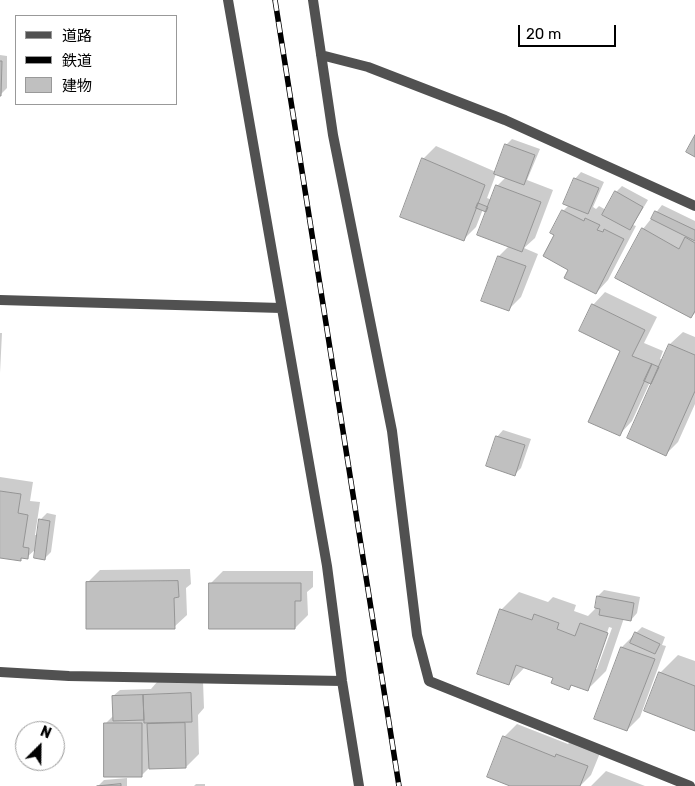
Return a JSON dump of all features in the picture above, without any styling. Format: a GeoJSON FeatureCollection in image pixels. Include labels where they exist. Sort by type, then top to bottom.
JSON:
{"type":"FeatureCollection","features":[{"type":"Feature","properties":{"kind":"street"},"geometry":{"type":"LineString","coordinates":[[228,0],[327,566],[342,681],[359,786]]}},
{"type":"Feature","properties":{"kind":"street"},"geometry":{"type":"LineString","coordinates":[[312,0],[334,135],[392,431],[417,634],[428,681],[690,786]]}},
{"type":"Feature","properties":{"kind":"street"},"geometry":{"type":"LineString","coordinates":[[321,55],[368,67],[505,120],[695,206]]}},
{"type":"Feature","properties":{"kind":"street"},"geometry":{"type":"LineString","coordinates":[[0,300],[281,308]]}},
{"type":"Feature","properties":{"kind":"street"},"geometry":{"type":"LineString","coordinates":[[0,672],[69,676],[342,681]]}},
{"type":"Feature","properties":{"kind":"building"},"geometry":{"type":"Polygon","coordinates":[[[0,61],[2,61],[1,96],[0,96],[0,61]]]}},
{"type":"Feature","properties":{"kind":"building"},"geometry":{"type":"Polygon","coordinates":[[[695,135],[695,157],[686,152],[695,135]]]}},
{"type":"Feature","properties":{"kind":"building"},"geometry":{"type":"Polygon","coordinates":[[[505,144],[535,155],[524,185],[494,174],[505,144]]]}},
{"type":"Feature","properties":{"kind":"building"},"geometry":{"type":"Polygon","coordinates":[[[422,158],[485,185],[464,241],[400,217],[422,158]]]}},
{"type":"Feature","properties":{"kind":"building"},"geometry":{"type":"Polygon","coordinates":[[[574,178],[599,188],[588,214],[563,204],[574,178]]]}},
{"type":"Feature","properties":{"kind":"building"},"geometry":{"type":"Polygon","coordinates":[[[496,185],[541,202],[522,252],[477,235],[496,185]]]}},
{"type":"Feature","properties":{"kind":"building"},"geometry":{"type":"Polygon","coordinates":[[[615,191],[643,207],[630,230],[602,215],[615,191]]]}},
{"type":"Feature","properties":{"kind":"building"},"geometry":{"type":"Polygon","coordinates":[[[478,203],[488,207],[486,212],[476,208],[478,203]]]}},
{"type":"Feature","properties":{"kind":"building"},"geometry":{"type":"Polygon","coordinates":[[[562,210],[584,221],[585,218],[600,225],[597,230],[603,232],[604,229],[624,239],[596,294],[564,278],[568,270],[543,256],[554,235],[550,233],[562,210]]]}},
{"type":"Feature","properties":{"kind":"building"},"geometry":{"type":"Polygon","coordinates":[[[655,211],[695,230],[695,241],[651,219],[655,211]]]}},
{"type":"Feature","properties":{"kind":"building"},"geometry":{"type":"Polygon","coordinates":[[[642,228],[679,249],[685,237],[695,243],[695,311],[691,318],[615,278],[642,228]]]}},
{"type":"Feature","properties":{"kind":"building"},"geometry":{"type":"Polygon","coordinates":[[[498,256],[526,266],[509,311],[481,301],[498,256]]]}},
{"type":"Feature","properties":{"kind":"building"},"geometry":{"type":"Polygon","coordinates":[[[592,304],[645,330],[632,356],[652,364],[620,436],[588,422],[620,351],[579,331],[592,304]]]}},
{"type":"Feature","properties":{"kind":"building"},"geometry":{"type":"Polygon","coordinates":[[[669,344],[695,355],[695,391],[666,456],[627,438],[669,344]]]}},
{"type":"Feature","properties":{"kind":"building"},"geometry":{"type":"Polygon","coordinates":[[[652,364],[659,367],[651,384],[644,381],[652,364]]]}},
{"type":"Feature","properties":{"kind":"building"},"geometry":{"type":"Polygon","coordinates":[[[496,436],[525,445],[515,476],[486,466],[496,436]]]}},
{"type":"Feature","properties":{"kind":"building"},"geometry":{"type":"Polygon","coordinates":[[[0,491],[21,494],[18,513],[28,515],[23,547],[29,548],[28,559],[21,558],[21,561],[0,558],[0,491]]]}},
{"type":"Feature","properties":{"kind":"building"},"geometry":{"type":"Polygon","coordinates":[[[39,519],[50,521],[45,560],[34,558],[39,519]]]}},
{"type":"Feature","properties":{"kind":"building"},"geometry":{"type":"Polygon","coordinates":[[[178,581],[179,597],[174,598],[175,629],[86,629],[86,582],[178,581]]]}},
{"type":"Feature","properties":{"kind":"building"},"geometry":{"type":"Polygon","coordinates":[[[209,583],[301,583],[301,601],[295,601],[295,629],[209,629],[209,583]]]}},
{"type":"Feature","properties":{"kind":"building"},"geometry":{"type":"Polygon","coordinates":[[[597,596],[634,603],[631,621],[599,615],[600,609],[595,608],[597,596]]]}},
{"type":"Feature","properties":{"kind":"building"},"geometry":{"type":"Polygon","coordinates":[[[500,609],[532,620],[534,614],[559,623],[557,629],[575,636],[580,623],[608,633],[588,691],[571,685],[569,690],[551,683],[553,678],[516,665],[509,685],[477,674],[500,609]]]}},
{"type":"Feature","properties":{"kind":"building"},"geometry":{"type":"Polygon","coordinates":[[[635,632],[660,644],[655,654],[630,643],[635,632]]]}},
{"type":"Feature","properties":{"kind":"building"},"geometry":{"type":"Polygon","coordinates":[[[621,647],[655,659],[627,731],[594,719],[621,647]]]}},
{"type":"Feature","properties":{"kind":"building"},"geometry":{"type":"Polygon","coordinates":[[[659,672],[695,686],[695,731],[644,711],[659,672]]]}},
{"type":"Feature","properties":{"kind":"building"},"geometry":{"type":"Polygon","coordinates":[[[191,693],[192,722],[144,723],[143,695],[191,693]]]}},
{"type":"Feature","properties":{"kind":"building"},"geometry":{"type":"Polygon","coordinates":[[[143,695],[144,720],[113,721],[112,696],[143,695]]]}},
{"type":"Feature","properties":{"kind":"building"},"geometry":{"type":"Polygon","coordinates":[[[104,723],[142,723],[142,777],[104,777],[104,723]]]}},
{"type":"Feature","properties":{"kind":"building"},"geometry":{"type":"Polygon","coordinates":[[[185,723],[186,768],[149,769],[147,724],[185,723]]]}},
{"type":"Feature","properties":{"kind":"building"},"geometry":{"type":"Polygon","coordinates":[[[503,736],[555,757],[556,754],[588,766],[580,786],[510,786],[487,777],[503,736]]]}},
{"type":"Feature","properties":{"kind":"building"},"geometry":{"type":"Polygon","coordinates":[[[121,784],[121,786],[97,786],[121,784]]]}},
{"type":"Feature","properties":{"kind":"railway"},"geometry":{"type":"LineString","coordinates":[[275,0],[399,786]]}}]}
